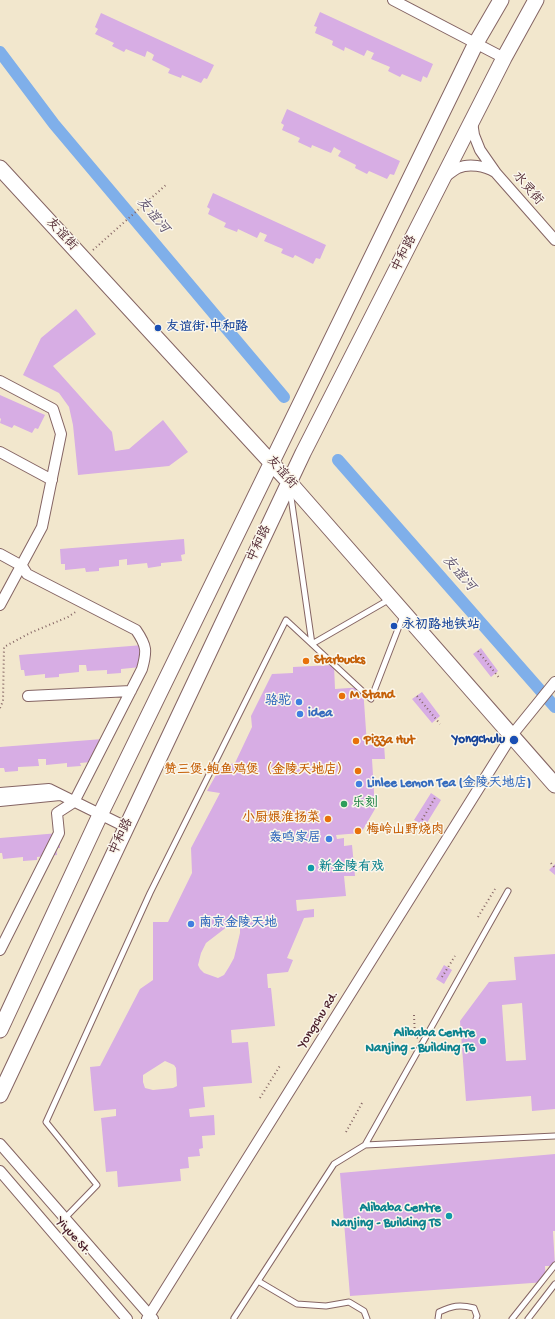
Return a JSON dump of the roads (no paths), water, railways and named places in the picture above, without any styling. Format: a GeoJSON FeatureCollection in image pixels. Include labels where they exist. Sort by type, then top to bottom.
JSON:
{"type":"FeatureCollection","features":[{"type":"Feature","properties":{"kind":"main road","name":"中和路"},"geometry":{"type":"LineString","coordinates":[[0,1030],[100,815],[476,43],[501,0]]}},
{"type":"Feature","properties":{"kind":"main road","name":"中和路"},"geometry":{"type":"LineString","coordinates":[[0,1095],[289,482],[504,58],[536,0]]}},
{"type":"Feature","properties":{"kind":"main road","name":"友谊街"},"geometry":{"type":"LineString","coordinates":[[0,168],[289,482],[555,785]]}},
{"type":"Feature","properties":{"kind":"street"},"geometry":{"type":"LineString","coordinates":[[393,0],[504,58]]}},
{"type":"Feature","properties":{"kind":"street","name":"水灵街"},"geometry":{"type":"LineString","coordinates":[[472,122],[474,135],[480,150],[496,172],[555,240]]}},
{"type":"Feature","properties":{"kind":"street"},"geometry":{"type":"LineString","coordinates":[[443,178],[459,168],[474,166],[488,168],[496,172]]}},
{"type":"Feature","properties":{"kind":"street"},"geometry":{"type":"LineString","coordinates":[[0,381],[53,409],[61,434],[42,527],[0,605]]}},
{"type":"Feature","properties":{"kind":"street"},"geometry":{"type":"LineString","coordinates":[[0,452],[52,480]]}},
{"type":"Feature","properties":{"kind":"street"},"geometry":{"type":"LineString","coordinates":[[0,554],[22,566],[27,574],[136,630],[144,642],[146,655],[142,669],[74,802],[57,813],[59,833],[0,950]]}},
{"type":"Feature","properties":{"kind":"street","name":"Yongchu Rd."},"geometry":{"type":"LineString","coordinates":[[150,1318],[512,735],[552,686]]}},
{"type":"Feature","properties":{"kind":"street"},"geometry":{"type":"LineString","coordinates":[[28,696],[131,691]]}},
{"type":"Feature","properties":{"kind":"street"},"geometry":{"type":"LineString","coordinates":[[0,793],[49,788],[126,828]]}},
{"type":"Feature","properties":{"kind":"street"},"geometry":{"type":"LineString","coordinates":[[0,801],[60,795]]}},
{"type":"Feature","properties":{"kind":"street"},"geometry":{"type":"LineString","coordinates":[[0,1144],[150,1318]]}},
{"type":"Feature","properties":{"kind":"street","name":"Yiyue St."},"geometry":{"type":"LineString","coordinates":[[0,1171],[127,1319]]}},
{"type":"Feature","properties":{"kind":"lane"},"geometry":{"type":"LineString","coordinates":[[289,482],[312,644],[391,598]]}},
{"type":"Feature","properties":{"kind":"lane"},"geometry":{"type":"LineString","coordinates":[[65,1218],[97,1185],[46,1122],[150,893],[286,620],[371,699],[404,613]]}},
{"type":"Feature","properties":{"kind":"lane"},"geometry":{"type":"LineString","coordinates":[[366,1145],[508,891]]}},
{"type":"Feature","properties":{"kind":"lane"},"geometry":{"type":"LineString","coordinates":[[234,1318],[334,1164],[366,1145],[555,1136]]}},
{"type":"Feature","properties":{"kind":"lane"},"geometry":{"type":"LineString","coordinates":[[512,1319],[555,1264]]}},
{"type":"Feature","properties":{"kind":"lane"},"geometry":{"type":"LineString","coordinates":[[258,1281],[297,1304],[326,1306],[349,1302],[364,1310],[367,1319]]}},
{"type":"Feature","properties":{"kind":"lane"},"geometry":{"type":"LineString","coordinates":[[528,1319],[555,1284]]}},
{"type":"Feature","properties":{"kind":"lane"},"geometry":{"type":"LineString","coordinates":[[438,1319],[439,1312],[450,1307],[463,1305],[474,1308],[477,1316],[476,1319]]}},
{"type":"Feature","properties":{"kind":"waterway","name":"友谊河"},"geometry":{"type":"LineString","coordinates":[[0,52],[54,124],[284,397]]}},
{"type":"Feature","properties":{"kind":"waterway","name":"友谊河"},"geometry":{"type":"LineString","coordinates":[[338,460],[555,707]]}},
{"type":"Feature","properties":{"kind":"place","name":"友谊街·中和路"},"geometry":{"type":"Point","coordinates":[158,328]}},
{"type":"Feature","properties":{"kind":"place","name":"永初路地铁站"},"geometry":{"type":"Point","coordinates":[394,626]}},
{"type":"Feature","properties":{"kind":"place","name":"Starbucks"},"geometry":{"type":"Point","coordinates":[306,661]}},
{"type":"Feature","properties":{"kind":"place","name":"M Stand"},"geometry":{"type":"Point","coordinates":[342,696]}},
{"type":"Feature","properties":{"kind":"place","name":"骆驼"},"geometry":{"type":"Point","coordinates":[299,702]}},
{"type":"Feature","properties":{"kind":"place","name":"idea"},"geometry":{"type":"Point","coordinates":[300,714]}},
{"type":"Feature","properties":{"kind":"place","name":"Yongchulu"},"geometry":{"type":"Point","coordinates":[514,740]}},
{"type":"Feature","properties":{"kind":"place","name":"Pizza Hut"},"geometry":{"type":"Point","coordinates":[356,741]}},
{"type":"Feature","properties":{"kind":"place","name":"赞三煲·鲍鱼鸡煲（金陵天地店）"},"geometry":{"type":"Point","coordinates":[358,771]}},
{"type":"Feature","properties":{"kind":"place","name":"Linlee Lemon Tea (金陵天地店)"},"geometry":{"type":"Point","coordinates":[359,784]}},
{"type":"Feature","properties":{"kind":"place","name":"乐刻"},"geometry":{"type":"Point","coordinates":[344,804]}},
{"type":"Feature","properties":{"kind":"place","name":"小厨娘淮扬菜"},"geometry":{"type":"Point","coordinates":[328,819]}},
{"type":"Feature","properties":{"kind":"place","name":"梅岭山野烧肉"},"geometry":{"type":"Point","coordinates":[358,831]}},
{"type":"Feature","properties":{"kind":"place","name":"轰鸣家居"},"geometry":{"type":"Point","coordinates":[329,839]}},
{"type":"Feature","properties":{"kind":"place","name":"新金陵有戏"},"geometry":{"type":"Point","coordinates":[311,868]}},
{"type":"Feature","properties":{"kind":"place","name":"南京金陵天地"},"geometry":{"type":"Point","coordinates":[191,924]}},
{"type":"Feature","properties":{"kind":"place","name":"Alibaba Centre Nanjing - Building T6"},"geometry":{"type":"Point","coordinates":[483,1041]}},
{"type":"Feature","properties":{"kind":"place","name":"Alibaba Centre Nanjing - Building T5"},"geometry":{"type":"Point","coordinates":[449,1216]}}]}
